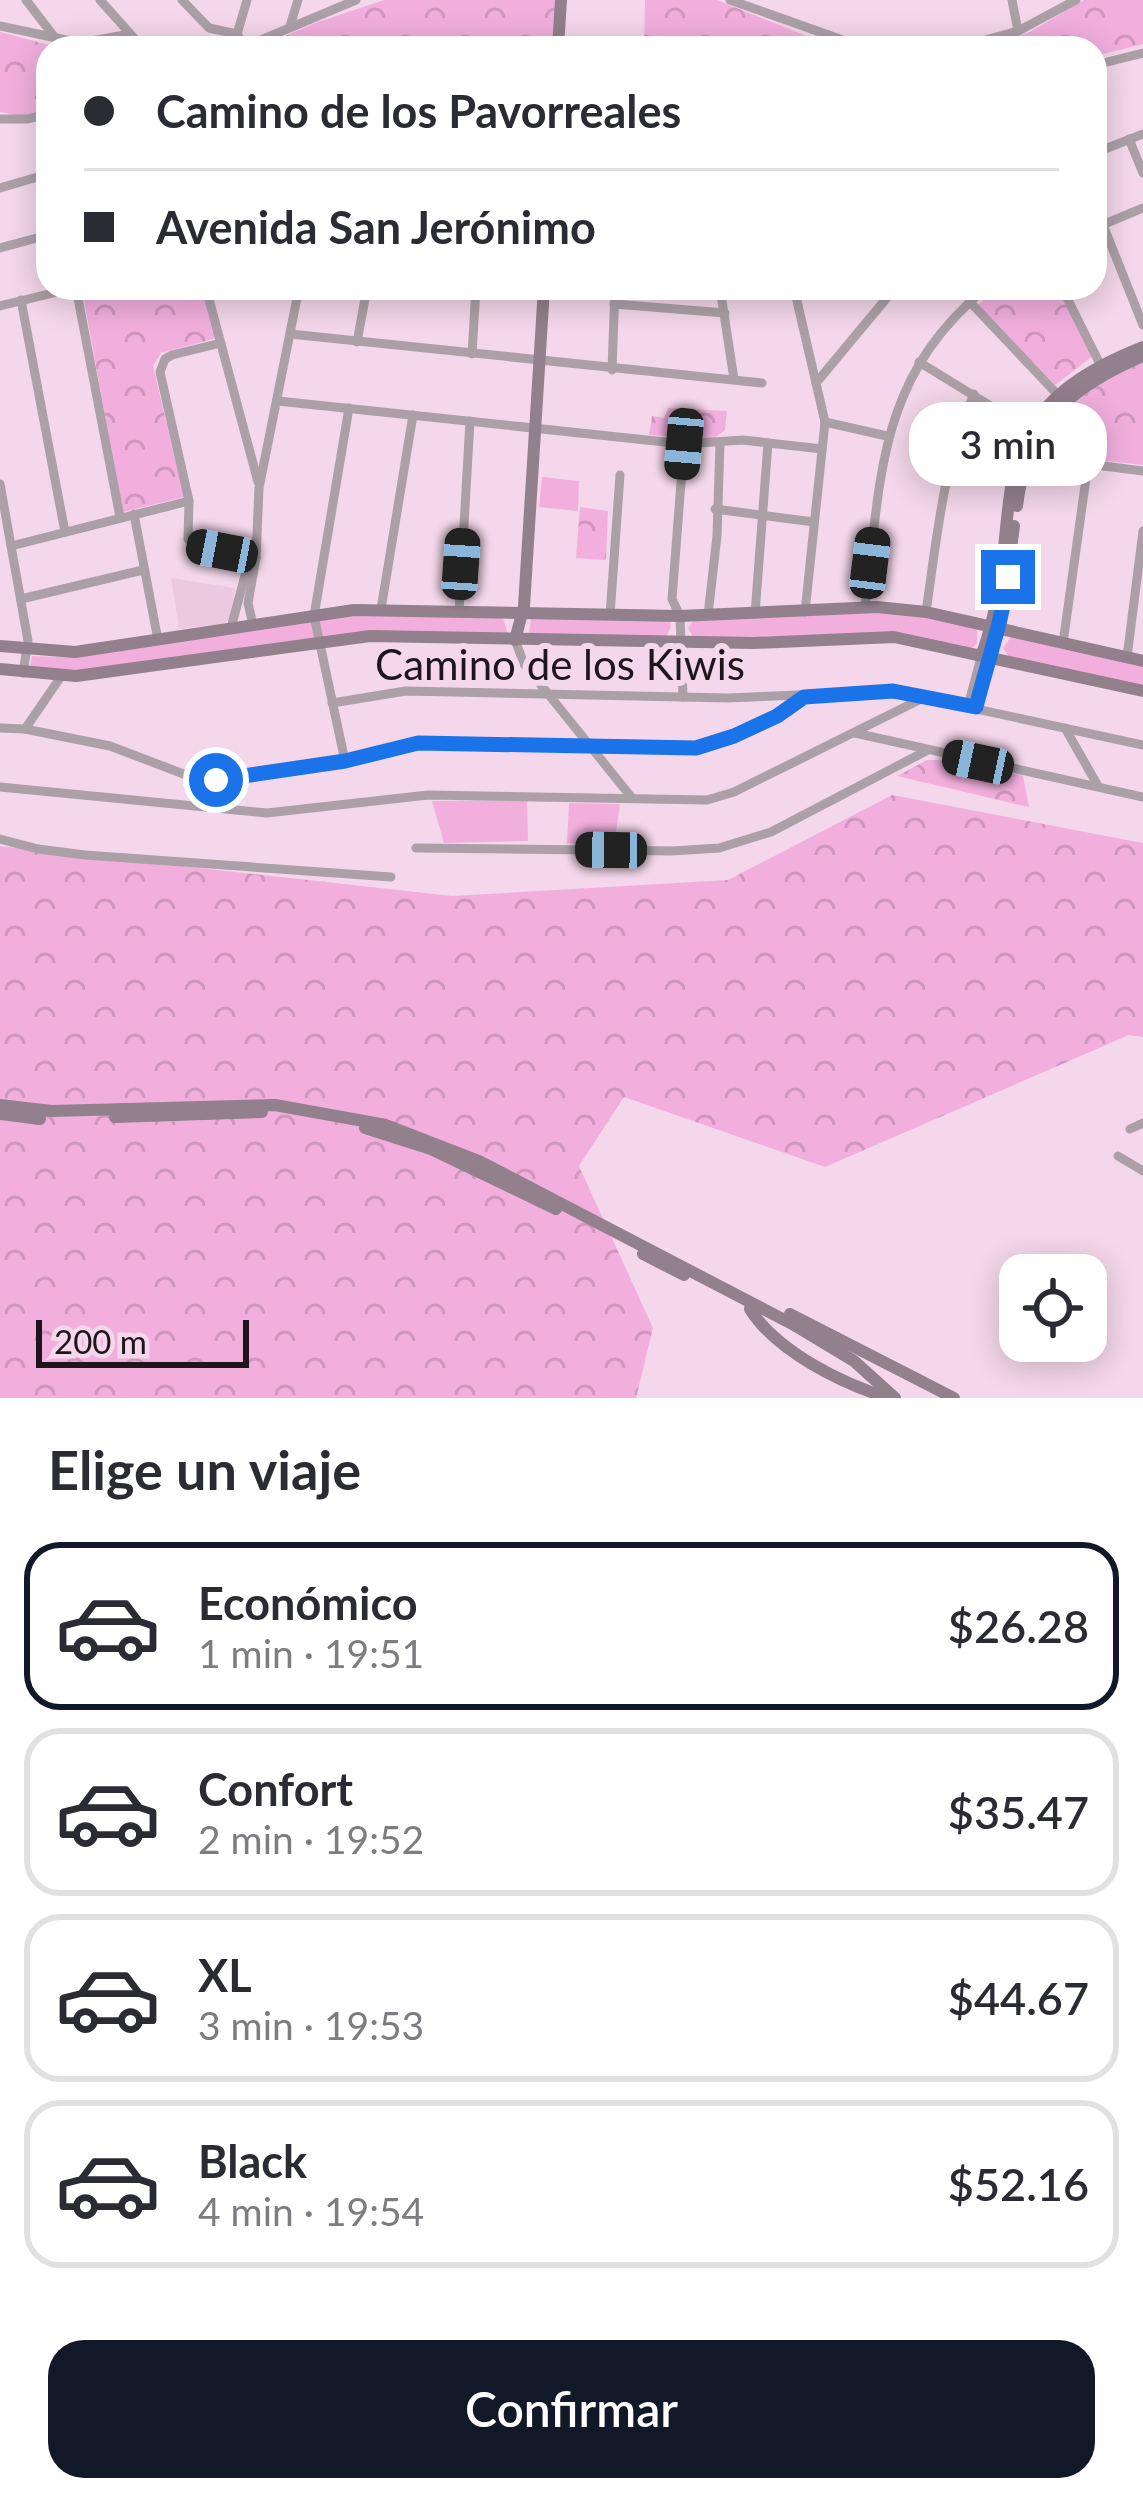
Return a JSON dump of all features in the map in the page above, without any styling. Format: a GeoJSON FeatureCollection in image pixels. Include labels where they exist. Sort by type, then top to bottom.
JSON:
{"type":"FeatureCollection","features":[{"type":"Feature","properties":{"kind":"street"},"geometry":{"type":"LineString","coordinates":[[26,0],[53,36]]}},
{"type":"Feature","properties":{"kind":"street"},"geometry":{"type":"LineString","coordinates":[[100,0],[130,34]]}},
{"type":"Feature","properties":{"kind":"street"},"geometry":{"type":"LineString","coordinates":[[182,0],[209,28],[237,34],[247,0]]}},
{"type":"Feature","properties":{"kind":"street"},"geometry":{"type":"LineString","coordinates":[[290,26],[298,0]]}},
{"type":"Feature","properties":{"kind":"street"},"geometry":{"type":"LineString","coordinates":[[270,36],[356,0]]}},
{"type":"Feature","properties":{"kind":"street"},"geometry":{"type":"LineString","coordinates":[[559,36],[561,0]]}},
{"type":"Feature","properties":{"kind":"street"},"geometry":{"type":"LineString","coordinates":[[730,0],[826,36]]}},
{"type":"Feature","properties":{"kind":"street"},"geometry":{"type":"LineString","coordinates":[[768,0],[768,14]]}},
{"type":"Feature","properties":{"kind":"street"},"geometry":{"type":"LineString","coordinates":[[1012,0],[1018,31]]}},
{"type":"Feature","properties":{"kind":"street"},"geometry":{"type":"LineString","coordinates":[[1000,36],[1076,0]]}},
{"type":"Feature","properties":{"kind":"street"},"geometry":{"type":"LineString","coordinates":[[0,26],[38,36]]}},
{"type":"Feature","properties":{"kind":"street"},"geometry":{"type":"LineString","coordinates":[[119,36],[130,34]]}},
{"type":"Feature","properties":{"kind":"street"},"geometry":{"type":"LineString","coordinates":[[1107,62],[1143,53]]}},
{"type":"Feature","properties":{"kind":"street"},"geometry":{"type":"LineString","coordinates":[[0,122],[36,117]]}},
{"type":"Feature","properties":{"kind":"street"},"geometry":{"type":"LineString","coordinates":[[1107,148],[1143,134]]}},
{"type":"Feature","properties":{"kind":"street"},"geometry":{"type":"LineString","coordinates":[[1129,139],[1143,173]]}},
{"type":"Feature","properties":{"kind":"street"},"geometry":{"type":"LineString","coordinates":[[0,188],[36,178]]}},
{"type":"Feature","properties":{"kind":"street"},"geometry":{"type":"LineString","coordinates":[[1107,223],[1143,208]]}},
{"type":"Feature","properties":{"kind":"street"},"geometry":{"type":"LineString","coordinates":[[0,248],[36,238]]}},
{"type":"Feature","properties":{"kind":"street"},"geometry":{"type":"LineString","coordinates":[[1107,242],[1143,325]]}},
{"type":"Feature","properties":{"kind":"street"},"geometry":{"type":"LineString","coordinates":[[1127,283],[1143,277]]}},
{"type":"Feature","properties":{"kind":"street"},"geometry":{"type":"LineString","coordinates":[[0,306],[36,297]]}},
{"type":"Feature","properties":{"kind":"street"},"geometry":{"type":"LineString","coordinates":[[21,300],[65,532]]}},
{"type":"Feature","properties":{"kind":"street"},"geometry":{"type":"LineString","coordinates":[[77,300],[120,517]]}},
{"type":"Feature","properties":{"kind":"street"},"geometry":{"type":"LineString","coordinates":[[209,300],[260,488]]}},
{"type":"Feature","properties":{"kind":"street"},"geometry":{"type":"LineString","coordinates":[[253,625],[248,603],[260,488],[297,300]]}},
{"type":"Feature","properties":{"kind":"street"},"geometry":{"type":"LineString","coordinates":[[357,342],[365,300]]}},
{"type":"Feature","properties":{"kind":"street"},"geometry":{"type":"LineString","coordinates":[[472,354],[475,300]]}},
{"type":"Feature","properties":{"kind":"street"},"geometry":{"type":"LineString","coordinates":[[543,300],[518,654],[633,800]]}},
{"type":"Feature","properties":{"kind":"street"},"geometry":{"type":"LineString","coordinates":[[612,370],[614,300]]}},
{"type":"Feature","properties":{"kind":"street"},"geometry":{"type":"LineString","coordinates":[[722,300],[734,379]]}},
{"type":"Feature","properties":{"kind":"street"},"geometry":{"type":"LineString","coordinates":[[797,300],[824,422],[805,612]]}},
{"type":"Feature","properties":{"kind":"street"},"geometry":{"type":"LineString","coordinates":[[816,383],[885,300]]}},
{"type":"Feature","properties":{"kind":"street"},"geometry":{"type":"LineString","coordinates":[[865,608],[887,436],[919,362],[951,319],[972,300]]}},
{"type":"Feature","properties":{"kind":"street"},"geometry":{"type":"LineString","coordinates":[[1068,300],[1100,364]]}},
{"type":"Feature","properties":{"kind":"street"},"geometry":{"type":"LineString","coordinates":[[970,302],[1057,394]]}},
{"type":"Feature","properties":{"kind":"street"},"geometry":{"type":"LineString","coordinates":[[614,304],[724,313]]}},
{"type":"Feature","properties":{"kind":"street"},"geometry":{"type":"LineString","coordinates":[[290,334],[762,383]]}},
{"type":"Feature","properties":{"kind":"street"},"geometry":{"type":"LineString","coordinates":[[221,343],[172,355],[160,373],[189,501],[190,543],[254,554]]}},
{"type":"Feature","properties":{"kind":"street"},"geometry":{"type":"LineString","coordinates":[[972,707],[995,628],[1033,432],[1057,394],[1100,364],[1143,351]]}},
{"type":"Feature","properties":{"kind":"street"},"geometry":{"type":"LineString","coordinates":[[1033,432],[1081,387],[1143,351]]}},
{"type":"Feature","properties":{"kind":"street"},"geometry":{"type":"LineString","coordinates":[[919,362],[1033,432]]}},
{"type":"Feature","properties":{"kind":"street"},"geometry":{"type":"LineString","coordinates":[[926,612],[946,475],[974,394]]}},
{"type":"Feature","properties":{"kind":"street"},"geometry":{"type":"LineString","coordinates":[[278,401],[684,444],[736,440],[822,449]]}},
{"type":"Feature","properties":{"kind":"street"},"geometry":{"type":"LineString","coordinates":[[345,761],[314,616],[349,408]]}},
{"type":"Feature","properties":{"kind":"street"},"geometry":{"type":"LineString","coordinates":[[381,609],[413,415]]}},
{"type":"Feature","properties":{"kind":"street"},"geometry":{"type":"LineString","coordinates":[[459,612],[470,421]]}},
{"type":"Feature","properties":{"kind":"street"},"geometry":{"type":"LineString","coordinates":[[824,422],[887,436]]}},
{"type":"Feature","properties":{"kind":"street"},"geometry":{"type":"LineString","coordinates":[[755,614],[768,442]]}},
{"type":"Feature","properties":{"kind":"street"},"geometry":{"type":"LineString","coordinates":[[708,615],[720,443]]}},
{"type":"Feature","properties":{"kind":"street"},"geometry":{"type":"LineString","coordinates":[[683,697],[675,630],[680,616],[672,599],[684,444]]}},
{"type":"Feature","properties":{"kind":"street"},"geometry":{"type":"LineString","coordinates":[[250,450],[269,448]]}},
{"type":"Feature","properties":{"kind":"street"},"geometry":{"type":"LineString","coordinates":[[1063,643],[1088,464],[1143,471]]}},
{"type":"Feature","properties":{"kind":"street"},"geometry":{"type":"LineString","coordinates":[[610,615],[620,475]]}},
{"type":"Feature","properties":{"kind":"street"},"geometry":{"type":"LineString","coordinates":[[0,484],[28,651],[23,673]]}},
{"type":"Feature","properties":{"kind":"street"},"geometry":{"type":"LineString","coordinates":[[11,546],[189,501]]}},
{"type":"Feature","properties":{"kind":"street"},"geometry":{"type":"LineString","coordinates":[[716,508],[814,522]]}},
{"type":"Feature","properties":{"kind":"street"},"geometry":{"type":"LineString","coordinates":[[134,514],[143,570],[168,664]]}},
{"type":"Feature","properties":{"kind":"street"},"geometry":{"type":"LineString","coordinates":[[1127,657],[1143,531]]}},
{"type":"Feature","properties":{"kind":"street"},"geometry":{"type":"LineString","coordinates":[[231,628],[254,554]]}},
{"type":"Feature","properties":{"kind":"street"},"geometry":{"type":"LineString","coordinates":[[21,599],[143,570]]}},
{"type":"Feature","properties":{"kind":"street"},"geometry":{"type":"LineString","coordinates":[[0,646],[75,652],[381,609],[680,616],[865,608],[926,612],[1143,661]]}},
{"type":"Feature","properties":{"kind":"street"},"geometry":{"type":"LineString","coordinates":[[0,669],[60,678],[370,635],[679,642],[894,637],[1143,691]]}},
{"type":"Feature","properties":{"kind":"street"},"geometry":{"type":"LineString","coordinates":[[25,729],[60,678]]}},
{"type":"Feature","properties":{"kind":"street","name":"Camino de los Kiwis"},"geometry":{"type":"LineString","coordinates":[[332,704],[406,691],[683,697],[893,691],[1143,745]]}},
{"type":"Feature","properties":{"kind":"street"},"geometry":{"type":"LineString","coordinates":[[0,728],[110,746],[202,781],[345,761],[418,743],[710,746],[777,716],[804,697]]}},
{"type":"Feature","properties":{"kind":"street"},"geometry":{"type":"LineString","coordinates":[[0,787],[267,813],[428,795],[670,802],[718,797],[925,697]]}},
{"type":"Feature","properties":{"kind":"street"},"geometry":{"type":"LineString","coordinates":[[1065,728],[1098,787]]}},
{"type":"Feature","properties":{"kind":"street"},"geometry":{"type":"LineString","coordinates":[[855,734],[1143,797]]}},
{"type":"Feature","properties":{"kind":"street"},"geometry":{"type":"LineString","coordinates":[[416,848],[719,848],[771,832],[926,751]]}},
{"type":"Feature","properties":{"kind":"street"},"geometry":{"type":"LineString","coordinates":[[0,839],[85,854],[392,877]]}},
{"type":"Feature","properties":{"kind":"street"},"geometry":{"type":"LineString","coordinates":[[0,1110],[52,1120],[252,1111],[370,1129],[462,1163],[749,1304],[854,1361],[889,1398]]}},
{"type":"Feature","properties":{"kind":"street"},"geometry":{"type":"LineString","coordinates":[[1130,1130],[1143,1123]]}},
{"type":"Feature","properties":{"kind":"street"},"geometry":{"type":"LineString","coordinates":[[1118,1156],[1143,1171]]}},
{"type":"Feature","properties":{"kind":"street"},"geometry":{"type":"LineString","coordinates":[[749,1304],[806,1322],[952,1397]]}},
{"type":"Feature","properties":{"kind":"street"},"geometry":{"type":"LineString","coordinates":[[749,1304],[759,1321],[824,1370],[889,1398]]}},
{"type":"Feature","properties":{"kind":"street"},"geometry":{"type":"LineString","coordinates":[[889,1398],[886,1385],[901,1372]]}},
{"type":"Feature","properties":{"kind":"shaded area"},"geometry":{"type":"Polygon","coordinates":[[[171,578],[235,588],[231,618],[225,624],[179,629],[171,578]]]}},
{"type":"Feature","properties":{"kind":"green space"},"geometry":{"type":"Polygon","coordinates":[[[384,0],[557,0],[555,36],[285,36],[384,0]]]}},
{"type":"Feature","properties":{"kind":"green space"},"geometry":{"type":"Polygon","coordinates":[[[645,0],[717,0],[807,36],[644,36],[645,0]]]}},
{"type":"Feature","properties":{"kind":"green space"},"geometry":{"type":"Polygon","coordinates":[[[1084,0],[1143,0],[1143,44],[1107,53],[1107,36],[1016,36],[1084,0]]]}},
{"type":"Feature","properties":{"kind":"green space"},"geometry":{"type":"Polygon","coordinates":[[[0,32],[36,41],[36,112],[20,116],[0,112],[0,32]]]}},
{"type":"Feature","properties":{"kind":"green space"},"geometry":{"type":"Polygon","coordinates":[[[84,300],[207,300],[217,338],[161,353],[153,366],[184,497],[123,512],[84,300]]]}},
{"type":"Feature","properties":{"kind":"green space"},"geometry":{"type":"Polygon","coordinates":[[[984,300],[1066,300],[1093,356],[1055,385],[978,305],[984,300]]]}},
{"type":"Feature","properties":{"kind":"green space"},"geometry":{"type":"Polygon","coordinates":[[[1143,362],[1143,465],[1088,459],[1044,433],[1089,391],[1143,362]]]}},
{"type":"Feature","properties":{"kind":"green space"},"geometry":{"type":"Polygon","coordinates":[[[668,408],[727,411],[725,430],[713,439],[649,435],[652,416],[664,418],[668,408]]]}},
{"type":"Feature","properties":{"kind":"green space"},"geometry":{"type":"Polygon","coordinates":[[[542,477],[579,481],[578,511],[539,507],[542,477]]]}},
{"type":"Feature","properties":{"kind":"green space"},"geometry":{"type":"Polygon","coordinates":[[[580,507],[608,511],[606,560],[576,558],[580,507]]]}},
{"type":"Feature","properties":{"kind":"green space"},"geometry":{"type":"Polygon","coordinates":[[[890,610],[977,627],[977,643],[971,649],[902,633],[694,639],[688,628],[694,620],[890,610]]]}},
{"type":"Feature","properties":{"kind":"green space"},"geometry":{"type":"Polygon","coordinates":[[[355,613],[503,618],[507,632],[505,637],[403,635],[60,673],[30,668],[32,656],[58,657],[355,613]]]}},
{"type":"Feature","properties":{"kind":"green space"},"geometry":{"type":"Polygon","coordinates":[[[531,619],[669,620],[671,626],[666,638],[529,633],[531,619]]]}},
{"type":"Feature","properties":{"kind":"green space"},"geometry":{"type":"Polygon","coordinates":[[[1011,637],[1143,664],[1143,687],[1009,657],[1003,648],[1011,637]]]}},
{"type":"Feature","properties":{"kind":"green space"},"geometry":{"type":"Polygon","coordinates":[[[927,760],[964,760],[1023,776],[1029,807],[897,776],[927,760]]]}},
{"type":"Feature","properties":{"kind":"green space"},"geometry":{"type":"Polygon","coordinates":[[[892,795],[1143,843],[1143,1037],[1129,1035],[825,1167],[624,1097],[579,1166],[653,1328],[636,1398],[0,1398],[0,846],[452,896],[728,880],[892,795]]]}},
{"type":"Feature","properties":{"kind":"green space"},"geometry":{"type":"Polygon","coordinates":[[[527,800],[528,841],[444,843],[432,801],[527,800]]]}},
{"type":"Feature","properties":{"kind":"green space"},"geometry":{"type":"Polygon","coordinates":[[[569,803],[620,804],[614,847],[567,843],[569,803]]]}},
{"type":"Feature","properties":{"kind":"route"},"geometry":{"type":"LineString","coordinates":[[216,780],[345,761],[418,743],[696,748],[777,716],[804,697],[893,691],[976,707],[1000,629],[1008,577]]}}]}
